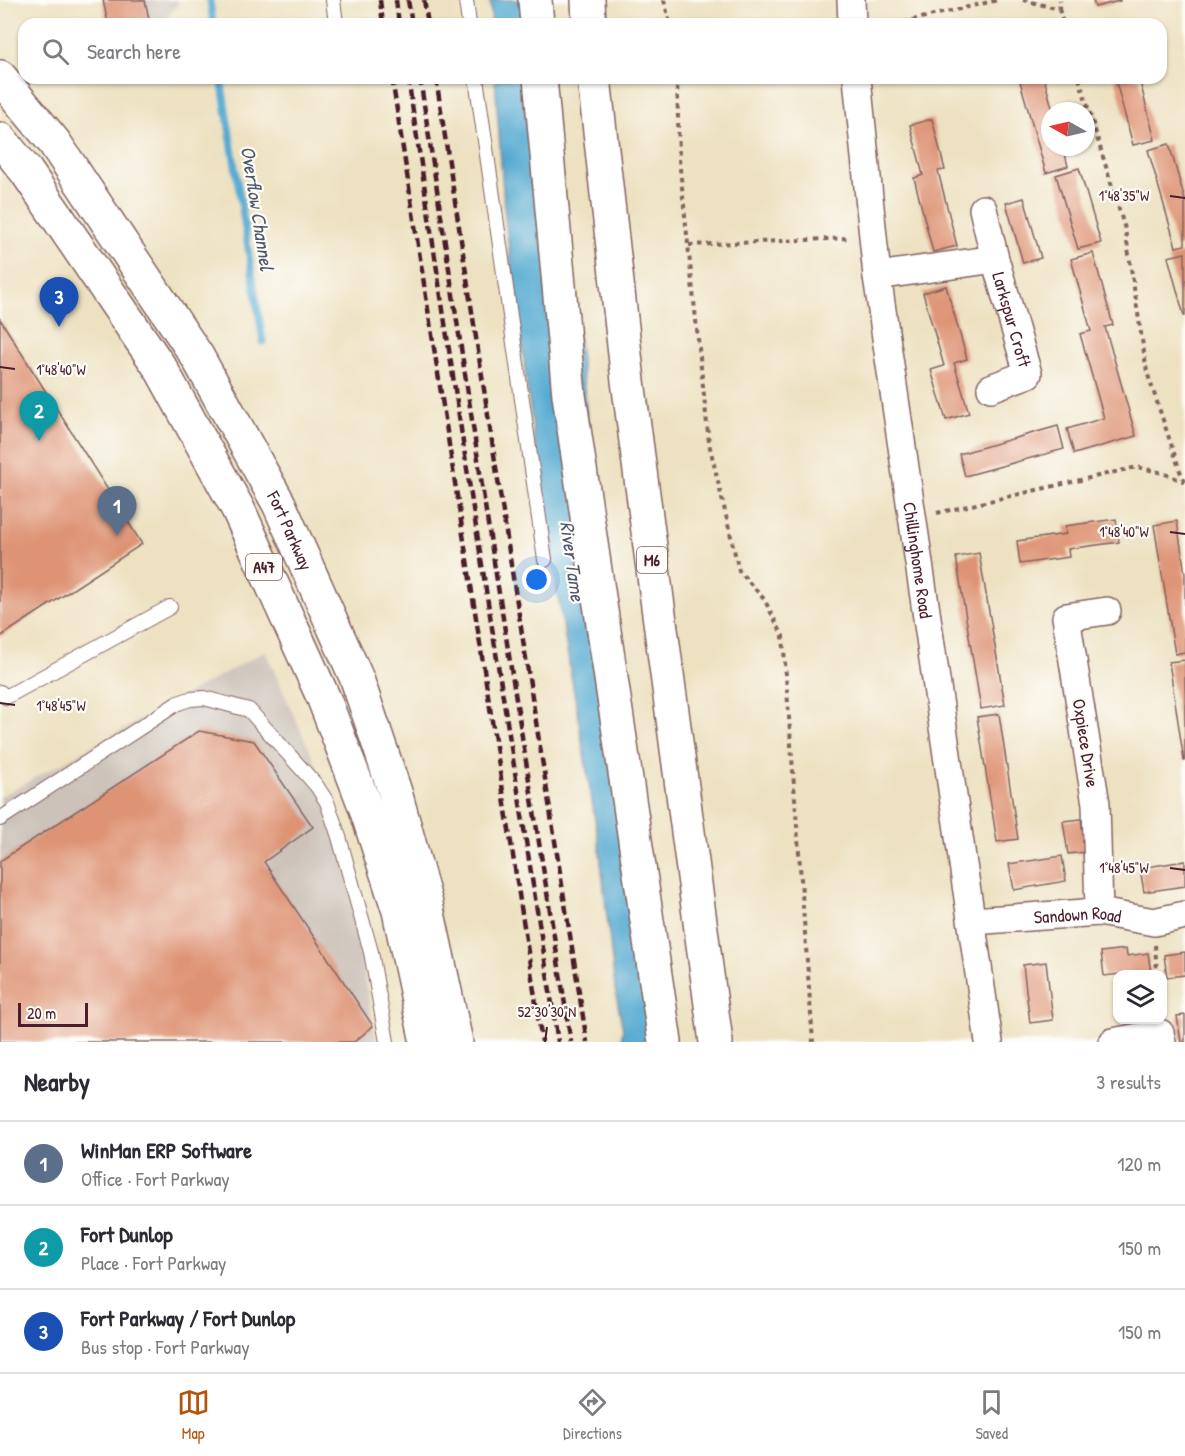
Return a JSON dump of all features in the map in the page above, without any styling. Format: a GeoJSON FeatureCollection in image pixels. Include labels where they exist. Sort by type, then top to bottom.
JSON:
{"type":"FeatureCollection","features":[{"type":"Feature","properties":{"kind":"main road"},"geometry":{"type":"LineString","coordinates":[[535,0],[536,18]]}},
{"type":"Feature","properties":{"kind":"main road"},"geometry":{"type":"LineString","coordinates":[[588,0],[589,18]]}},
{"type":"Feature","properties":{"kind":"main road","name":"Fort Parkway"},"geometry":{"type":"LineString","coordinates":[[0,77],[54,142],[197,356],[279,504],[357,679],[395,792],[426,904],[456,1042]]}},
{"type":"Feature","properties":{"kind":"main road"},"geometry":{"type":"LineString","coordinates":[[541,84],[569,395],[664,1042]]}},
{"type":"Feature","properties":{"kind":"main road","name":"M6"},"geometry":{"type":"LineString","coordinates":[[595,84],[628,381],[716,1042]]}},
{"type":"Feature","properties":{"kind":"main road","name":"A47"},"geometry":{"type":"LineString","coordinates":[[0,139],[26,171],[161,369],[238,509],[324,699],[365,806],[399,911],[427,1042]]}},
{"type":"Feature","properties":{"kind":"street"},"geometry":{"type":"LineString","coordinates":[[851,0],[852,18]]}},
{"type":"Feature","properties":{"kind":"street","name":"Chillinghome Road"},"geometry":{"type":"LineString","coordinates":[[858,84],[877,276],[989,1042]]}},
{"type":"Feature","properties":{"kind":"street","name":"Larkspur Croft"},"geometry":{"type":"LineString","coordinates":[[983,209],[994,259],[1028,374],[991,388]]}},
{"type":"Feature","properties":{"kind":"street","name":"Larkspur Croft"},"geometry":{"type":"LineString","coordinates":[[877,276],[994,259]]}},
{"type":"Feature","properties":{"kind":"street","name":"Oxpiece Drive"},"geometry":{"type":"LineString","coordinates":[[1099,912],[1096,804],[1066,617],[1107,611]]}},
{"type":"Feature","properties":{"kind":"street","name":"Sandown Road"},"geometry":{"type":"LineString","coordinates":[[972,921],[1099,912],[1154,922],[1185,915]]}},
{"type":"Feature","properties":{"kind":"street"},"geometry":{"type":"LineString","coordinates":[[1113,1042],[1160,1033],[1162,1042]]}},
{"type":"Feature","properties":{"kind":"lane"},"geometry":{"type":"LineString","coordinates":[[333,0],[335,18]]}},
{"type":"Feature","properties":{"kind":"lane"},"geometry":{"type":"LineString","coordinates":[[466,0],[468,18]]}},
{"type":"Feature","properties":{"kind":"lane"},"geometry":{"type":"LineString","coordinates":[[477,84],[545,560]]}},
{"type":"Feature","properties":{"kind":"lane"},"geometry":{"type":"LineString","coordinates":[[0,692],[6,697],[170,607]]}},
{"type":"Feature","properties":{"kind":"lane"},"geometry":{"type":"LineString","coordinates":[[0,819],[178,703],[204,698],[249,710],[316,785],[327,802],[371,952],[387,1042]]}},
{"type":"Feature","properties":{"kind":"path"},"geometry":{"type":"LineString","coordinates":[[664,0],[668,18]]}},
{"type":"Feature","properties":{"kind":"path"},"geometry":{"type":"LineString","coordinates":[[921,18],[998,0]]}},
{"type":"Feature","properties":{"kind":"path"},"geometry":{"type":"LineString","coordinates":[[1023,0],[1059,9]]}},
{"type":"Feature","properties":{"kind":"path"},"geometry":{"type":"LineString","coordinates":[[1060,0],[1061,18]]}},
{"type":"Feature","properties":{"kind":"path"},"geometry":{"type":"LineString","coordinates":[[677,84],[679,159],[709,443],[739,572],[764,599],[783,636],[813,1042]]}},
{"type":"Feature","properties":{"kind":"path"},"geometry":{"type":"LineString","coordinates":[[1081,84],[1125,230],[1147,372],[1185,482]]}},
{"type":"Feature","properties":{"kind":"path"},"geometry":{"type":"LineString","coordinates":[[689,245],[873,237]]}},
{"type":"Feature","properties":{"kind":"path"},"geometry":{"type":"LineString","coordinates":[[913,519],[1137,467],[1163,473],[1185,482]]}},
{"type":"Feature","properties":{"kind":"shaded area"},"geometry":{"type":"Polygon","coordinates":[[[102,0],[178,0],[179,3],[167,18],[105,18],[102,0]]]}},
{"type":"Feature","properties":{"kind":"shaded area"},"geometry":{"type":"Polygon","coordinates":[[[265,651],[340,817],[376,1042],[0,1042],[0,797],[265,651]]]}},
{"type":"Feature","properties":{"kind":"water"},"geometry":{"type":"Polygon","coordinates":[[[490,0],[544,0],[546,18],[492,18],[490,0]]]}},
{"type":"Feature","properties":{"kind":"water","name":"River Tame"},"geometry":{"type":"Polygon","coordinates":[[[495,84],[551,84],[655,1042],[621,1042],[623,1030],[615,988],[599,844],[542,498],[505,218],[495,84]]]}},
{"type":"Feature","properties":{"kind":"building"},"geometry":{"type":"Polygon","coordinates":[[[103,0],[145,0],[149,18],[107,18],[103,0]]]}},
{"type":"Feature","properties":{"kind":"building"},"geometry":{"type":"Polygon","coordinates":[[[1093,0],[1120,0],[1120,1],[1095,7],[1093,0]]]}},
{"type":"Feature","properties":{"kind":"building"},"geometry":{"type":"Polygon","coordinates":[[[1021,84],[1046,84],[1051,102],[1041,102],[1041,155],[1021,84]]]}},
{"type":"Feature","properties":{"kind":"building"},"geometry":{"type":"Polygon","coordinates":[[[1117,84],[1141,84],[1155,140],[1133,145],[1117,84]]]}},
{"type":"Feature","properties":{"kind":"building"},"geometry":{"type":"Polygon","coordinates":[[[932,119],[945,170],[938,171],[957,246],[933,252],[914,178],[923,175],[910,125],[932,119]]]}},
{"type":"Feature","properties":{"kind":"building"},"geometry":{"type":"Polygon","coordinates":[[[1169,144],[1185,200],[1185,245],[1176,247],[1148,150],[1169,144]]]}},
{"type":"Feature","properties":{"kind":"building"},"geometry":{"type":"Polygon","coordinates":[[[1041,156],[1065,156],[1068,166],[1046,173],[1041,156]]]}},
{"type":"Feature","properties":{"kind":"building"},"geometry":{"type":"Polygon","coordinates":[[[1079,168],[1101,243],[1078,249],[1056,175],[1079,168]]]}},
{"type":"Feature","properties":{"kind":"building"},"geometry":{"type":"Polygon","coordinates":[[[1024,198],[1041,258],[1023,263],[1006,203],[1024,198]]]}},
{"type":"Feature","properties":{"kind":"building"},"geometry":{"type":"Polygon","coordinates":[[[1093,253],[1113,325],[1105,327],[1136,436],[1074,454],[1067,429],[1104,418],[1080,334],[1091,331],[1071,259],[1093,253]]]}},
{"type":"Feature","properties":{"kind":"building"},"geometry":{"type":"Polygon","coordinates":[[[1185,253],[1185,316],[1184,316],[1168,257],[1185,253]]]}},
{"type":"Feature","properties":{"kind":"building"},"geometry":{"type":"Polygon","coordinates":[[[946,286],[967,359],[954,363],[969,413],[946,420],[931,370],[944,366],[923,293],[946,286]]]}},
{"type":"Feature","properties":{"kind":"building"},"geometry":{"type":"Polygon","coordinates":[[[0,319],[142,544],[0,637],[0,319]]]}},
{"type":"Feature","properties":{"kind":"building"},"geometry":{"type":"Polygon","coordinates":[[[1058,426],[1064,449],[965,476],[959,454],[1058,426]]]}},
{"type":"Feature","properties":{"kind":"building"},"geometry":{"type":"Polygon","coordinates":[[[1116,519],[1119,542],[1068,549],[1069,557],[1020,564],[1017,541],[1066,534],[1065,526],[1116,519]]]}},
{"type":"Feature","properties":{"kind":"building"},"geometry":{"type":"Polygon","coordinates":[[[1177,521],[1185,574],[1185,652],[1175,654],[1154,525],[1177,521]]]}},
{"type":"Feature","properties":{"kind":"building"},"geometry":{"type":"Polygon","coordinates":[[[979,553],[1005,705],[981,709],[956,557],[979,553]]]}},
{"type":"Feature","properties":{"kind":"building"},"geometry":{"type":"Polygon","coordinates":[[[1185,660],[1185,761],[1184,761],[1169,662],[1185,660]]]}},
{"type":"Feature","properties":{"kind":"building"},"geometry":{"type":"Polygon","coordinates":[[[999,714],[1018,839],[997,842],[977,717],[999,714]]]}},
{"type":"Feature","properties":{"kind":"building"},"geometry":{"type":"Polygon","coordinates":[[[199,731],[254,741],[313,827],[264,862],[373,1026],[354,1042],[0,1042],[0,861],[199,731]]]}},
{"type":"Feature","properties":{"kind":"building"},"geometry":{"type":"Polygon","coordinates":[[[1081,819],[1085,852],[1068,854],[1063,821],[1081,819]]]}},
{"type":"Feature","properties":{"kind":"building"},"geometry":{"type":"Polygon","coordinates":[[[1062,856],[1066,881],[1014,890],[1009,864],[1062,856]]]}},
{"type":"Feature","properties":{"kind":"building"},"geometry":{"type":"Polygon","coordinates":[[[1185,861],[1185,886],[1144,892],[1140,868],[1185,861]]]}},
{"type":"Feature","properties":{"kind":"building"},"geometry":{"type":"Polygon","coordinates":[[[1126,949],[1127,956],[1148,953],[1150,970],[1113,970],[1113,975],[1104,976],[1101,952],[1126,949]]]}},
{"type":"Feature","properties":{"kind":"building"},"geometry":{"type":"Polygon","coordinates":[[[1185,952],[1185,975],[1167,977],[1164,955],[1185,952]]]}},
{"type":"Feature","properties":{"kind":"building"},"geometry":{"type":"Polygon","coordinates":[[[1046,962],[1053,1020],[1030,1023],[1023,965],[1046,962]]]}},
{"type":"Feature","properties":{"kind":"building"},"geometry":{"type":"Polygon","coordinates":[[[1185,1015],[1185,1042],[1181,1042],[1177,1016],[1185,1015]]]}},
{"type":"Feature","properties":{"kind":"waterway","name":"Overflow Channel"},"geometry":{"type":"LineString","coordinates":[[210,0],[212,18]]}},
{"type":"Feature","properties":{"kind":"waterway","name":"Overflow Channel"},"geometry":{"type":"LineString","coordinates":[[222,84],[263,342]]}},
{"type":"Feature","properties":{"kind":"railway"},"geometry":{"type":"LineString","coordinates":[[380,0],[382,18]]}},
{"type":"Feature","properties":{"kind":"railway"},"geometry":{"type":"LineString","coordinates":[[396,0],[398,18]]}},
{"type":"Feature","properties":{"kind":"railway"},"geometry":{"type":"LineString","coordinates":[[408,0],[411,18]]}},
{"type":"Feature","properties":{"kind":"railway"},"geometry":{"type":"LineString","coordinates":[[424,0],[427,18]]}},
{"type":"Feature","properties":{"kind":"railway"},"geometry":{"type":"LineString","coordinates":[[393,84],[542,1042]]}},
{"type":"Feature","properties":{"kind":"railway"},"geometry":{"type":"LineString","coordinates":[[409,84],[472,502],[558,1042]]}},
{"type":"Feature","properties":{"kind":"railway"},"geometry":{"type":"LineString","coordinates":[[421,84],[486,512],[571,1042]]}},
{"type":"Feature","properties":{"kind":"railway"},"geometry":{"type":"LineString","coordinates":[[437,84],[587,1042]]}},
{"type":"Feature","properties":{"kind":"place","name":"Fort Parkway / Fort Dunlop"},"geometry":{"type":"Point","coordinates":[59,327]}},
{"type":"Feature","properties":{"kind":"place","name":"Fort Dunlop"},"geometry":{"type":"Point","coordinates":[39,441]}},
{"type":"Feature","properties":{"kind":"place","name":"WinMan ERP Software"},"geometry":{"type":"Point","coordinates":[117,536]}}]}
